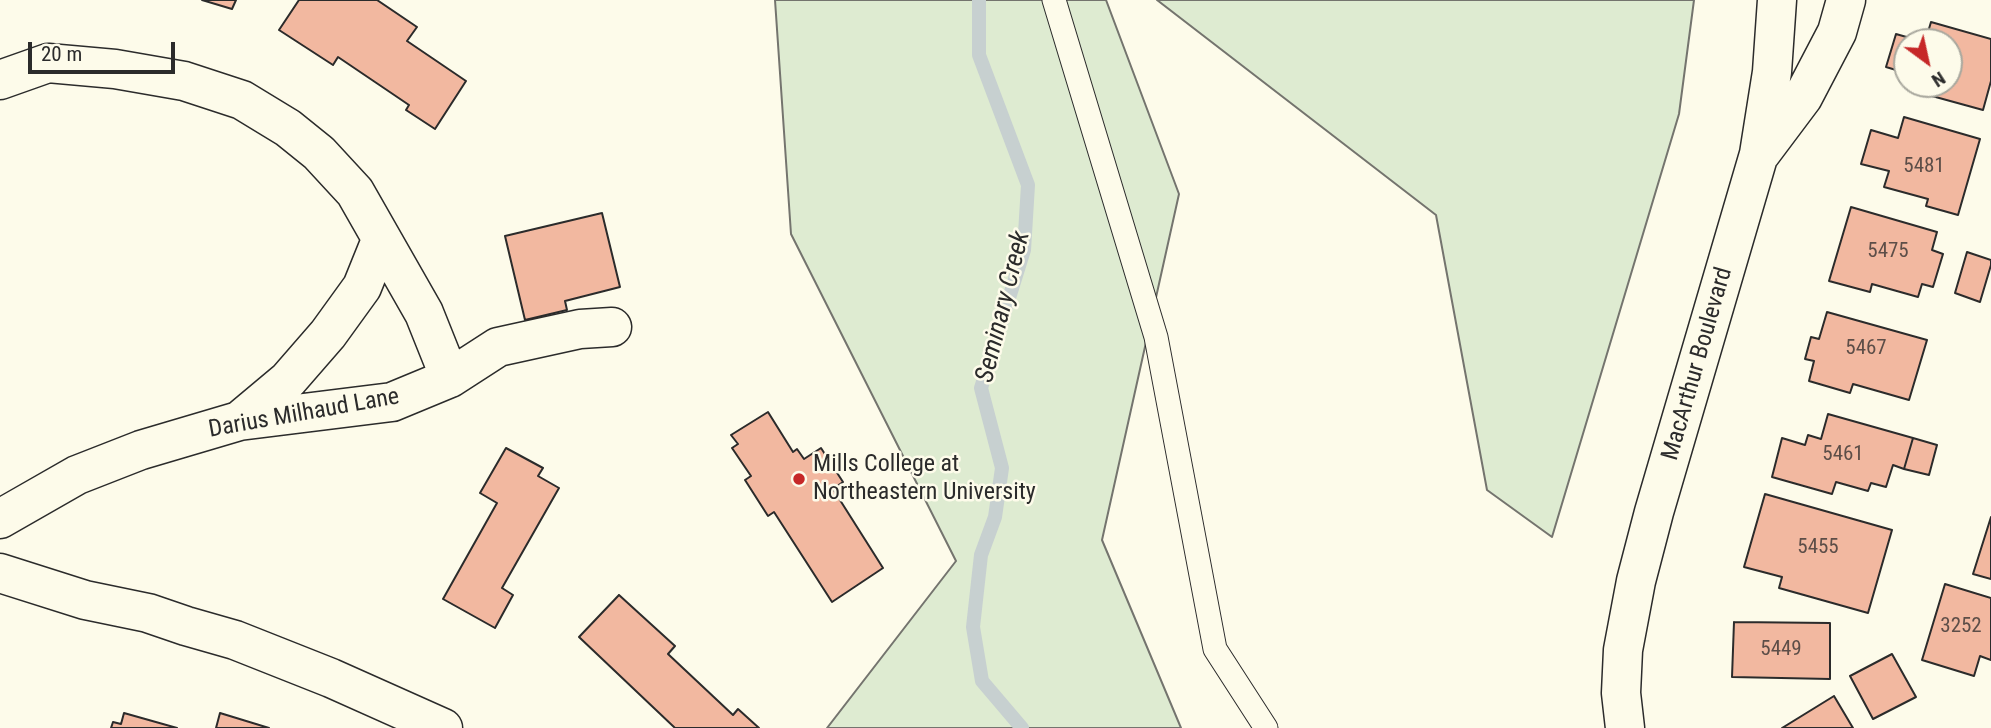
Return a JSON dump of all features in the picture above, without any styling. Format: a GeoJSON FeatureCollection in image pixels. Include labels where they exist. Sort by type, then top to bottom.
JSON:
{"type":"FeatureCollection","features":[{"type":"Feature","properties":{"kind":"street","name":"MacArthur Boulevard"},"geometry":{"type":"LineString","coordinates":[[1625,728],[1621,693],[1623,650],[1636,581],[1759,154],[1772,72],[1777,0]]}},
{"type":"Feature","properties":{"kind":"street"},"geometry":{"type":"LineString","coordinates":[[1759,154],[1803,97],[1837,32],[1846,0]]}},
{"type":"Feature","properties":{"kind":"street"},"geometry":{"type":"LineString","coordinates":[[0,80],[48,62],[184,80],[242,100],[288,128],[319,153],[355,192],[424,313],[450,379]]}},
{"type":"Feature","properties":{"kind":"street"},"geometry":{"type":"LineString","coordinates":[[239,421],[288,380],[328,334],[362,287],[381,240]]}},
{"type":"Feature","properties":{"kind":"street","name":"Darius Milhaud Lane"},"geometry":{"type":"LineString","coordinates":[[0,519],[77,475],[141,450],[239,421],[392,402],[450,379],[498,347],[580,329],[612,327]]}},
{"type":"Feature","properties":{"kind":"street"},"geometry":{"type":"LineString","coordinates":[[0,573],[85,600],[148,613],[235,640],[331,678],[443,728]]}},
{"type":"Feature","properties":{"kind":"lane"},"geometry":{"type":"LineString","coordinates":[[1054,0],[1156,337],[1215,649],[1266,728]]}},
{"type":"Feature","properties":{"kind":"green space"},"geometry":{"type":"Polygon","coordinates":[[[775,0],[1106,0],[1179,194],[1102,540],[1181,728],[827,728],[956,561],[791,234],[775,0]]]}},
{"type":"Feature","properties":{"kind":"green space"},"geometry":{"type":"Polygon","coordinates":[[[1157,0],[1694,0],[1679,114],[1552,537],[1487,490],[1436,215],[1157,0]]]}},
{"type":"Feature","properties":{"kind":"building"},"geometry":{"type":"Polygon","coordinates":[[[202,0],[236,0],[232,9],[202,0]]]}},
{"type":"Feature","properties":{"kind":"building"},"geometry":{"type":"Polygon","coordinates":[[[299,0],[377,0],[417,27],[407,41],[466,81],[435,129],[406,110],[409,105],[338,57],[333,65],[279,30],[299,0]]]}},
{"type":"Feature","properties":{"kind":"building"},"geometry":{"type":"Polygon","coordinates":[[[1931,22],[1952,28],[1929,28],[1931,22]]]}},
{"type":"Feature","properties":{"kind":"building"},"geometry":{"type":"Polygon","coordinates":[[[1963,31],[1991,39],[1991,81],[1983,110],[1939,98],[1963,98],[1963,31]]]}},
{"type":"Feature","properties":{"kind":"building"},"geometry":{"type":"Polygon","coordinates":[[[1893,44],[1893,69],[1886,67],[1893,44]]]}},
{"type":"Feature","properties":{"kind":"building"},"geometry":{"type":"Polygon","coordinates":[[[1904,117],[1980,139],[1958,215],[1926,206],[1928,199],[1884,187],[1889,171],[1861,164],[1871,130],[1898,138],[1904,117]]]}},
{"type":"Feature","properties":{"kind":"building"},"geometry":{"type":"Polygon","coordinates":[[[1851,207],[1937,232],[1932,250],[1943,254],[1933,287],[1922,284],[1918,297],[1872,284],[1870,292],[1829,281],[1851,207]]]}},
{"type":"Feature","properties":{"kind":"building"},"geometry":{"type":"Polygon","coordinates":[[[602,213],[620,287],[565,301],[567,310],[525,320],[505,236],[602,213]]]}},
{"type":"Feature","properties":{"kind":"building"},"geometry":{"type":"Polygon","coordinates":[[[1967,252],[1991,260],[1980,302],[1955,293],[1967,252]]]}},
{"type":"Feature","properties":{"kind":"building"},"geometry":{"type":"Polygon","coordinates":[[[1827,312],[1927,340],[1909,400],[1853,384],[1850,393],[1809,381],[1814,361],[1805,359],[1811,337],[1819,339],[1827,312]]]}},
{"type":"Feature","properties":{"kind":"building"},"geometry":{"type":"Polygon","coordinates":[[[768,412],[793,452],[797,449],[804,459],[821,448],[843,482],[833,489],[883,568],[832,602],[774,512],[768,516],[745,480],[751,476],[732,448],[738,444],[731,435],[768,412]]]}},
{"type":"Feature","properties":{"kind":"building"},"geometry":{"type":"Polygon","coordinates":[[[1828,414],[1913,438],[1904,469],[1893,465],[1886,487],[1871,483],[1868,491],[1836,482],[1832,494],[1772,477],[1782,438],[1805,445],[1808,435],[1821,439],[1828,414]]]}},
{"type":"Feature","properties":{"kind":"building"},"geometry":{"type":"Polygon","coordinates":[[[1913,438],[1937,445],[1929,475],[1904,469],[1913,438]]]}},
{"type":"Feature","properties":{"kind":"building"},"geometry":{"type":"Polygon","coordinates":[[[506,448],[543,468],[538,476],[559,488],[502,588],[513,595],[495,628],[443,599],[497,503],[480,493],[506,448]]]}},
{"type":"Feature","properties":{"kind":"building"},"geometry":{"type":"Polygon","coordinates":[[[1765,494],[1892,530],[1868,613],[1779,588],[1782,577],[1744,567],[1765,494]]]}},
{"type":"Feature","properties":{"kind":"building"},"geometry":{"type":"Polygon","coordinates":[[[1991,517],[1991,579],[1973,574],[1991,517]]]}},
{"type":"Feature","properties":{"kind":"building"},"geometry":{"type":"Polygon","coordinates":[[[1945,584],[1991,598],[1991,660],[1980,656],[1974,676],[1922,660],[1945,584]]]}},
{"type":"Feature","properties":{"kind":"building"},"geometry":{"type":"Polygon","coordinates":[[[619,595],[675,646],[668,654],[733,715],[738,709],[759,728],[675,728],[579,637],[619,595]]]}},
{"type":"Feature","properties":{"kind":"building"},"geometry":{"type":"Polygon","coordinates":[[[1734,622],[1830,623],[1830,679],[1732,677],[1734,622]]]}},
{"type":"Feature","properties":{"kind":"building"},"geometry":{"type":"Polygon","coordinates":[[[1892,654],[1916,697],[1873,719],[1850,676],[1892,654]]]}},
{"type":"Feature","properties":{"kind":"building"},"geometry":{"type":"Polygon","coordinates":[[[1834,696],[1853,728],[1782,728],[1834,696]]]}},
{"type":"Feature","properties":{"kind":"building"},"geometry":{"type":"Polygon","coordinates":[[[124,713],[177,728],[111,728],[113,722],[121,724],[124,713]]]}},
{"type":"Feature","properties":{"kind":"building"},"geometry":{"type":"Polygon","coordinates":[[[220,713],[269,728],[216,728],[220,713]]]}},
{"type":"Feature","properties":{"kind":"waterway","name":"Seminary Creek"},"geometry":{"type":"LineString","coordinates":[[979,0],[979,55],[1028,185],[1024,250],[981,388],[1002,468],[995,517],[981,555],[973,627],[982,681],[1022,728]]}},
{"type":"Feature","properties":{"kind":"place","name":"Mills College at Northeastern University"},"geometry":{"type":"Point","coordinates":[799,479]}}]}
